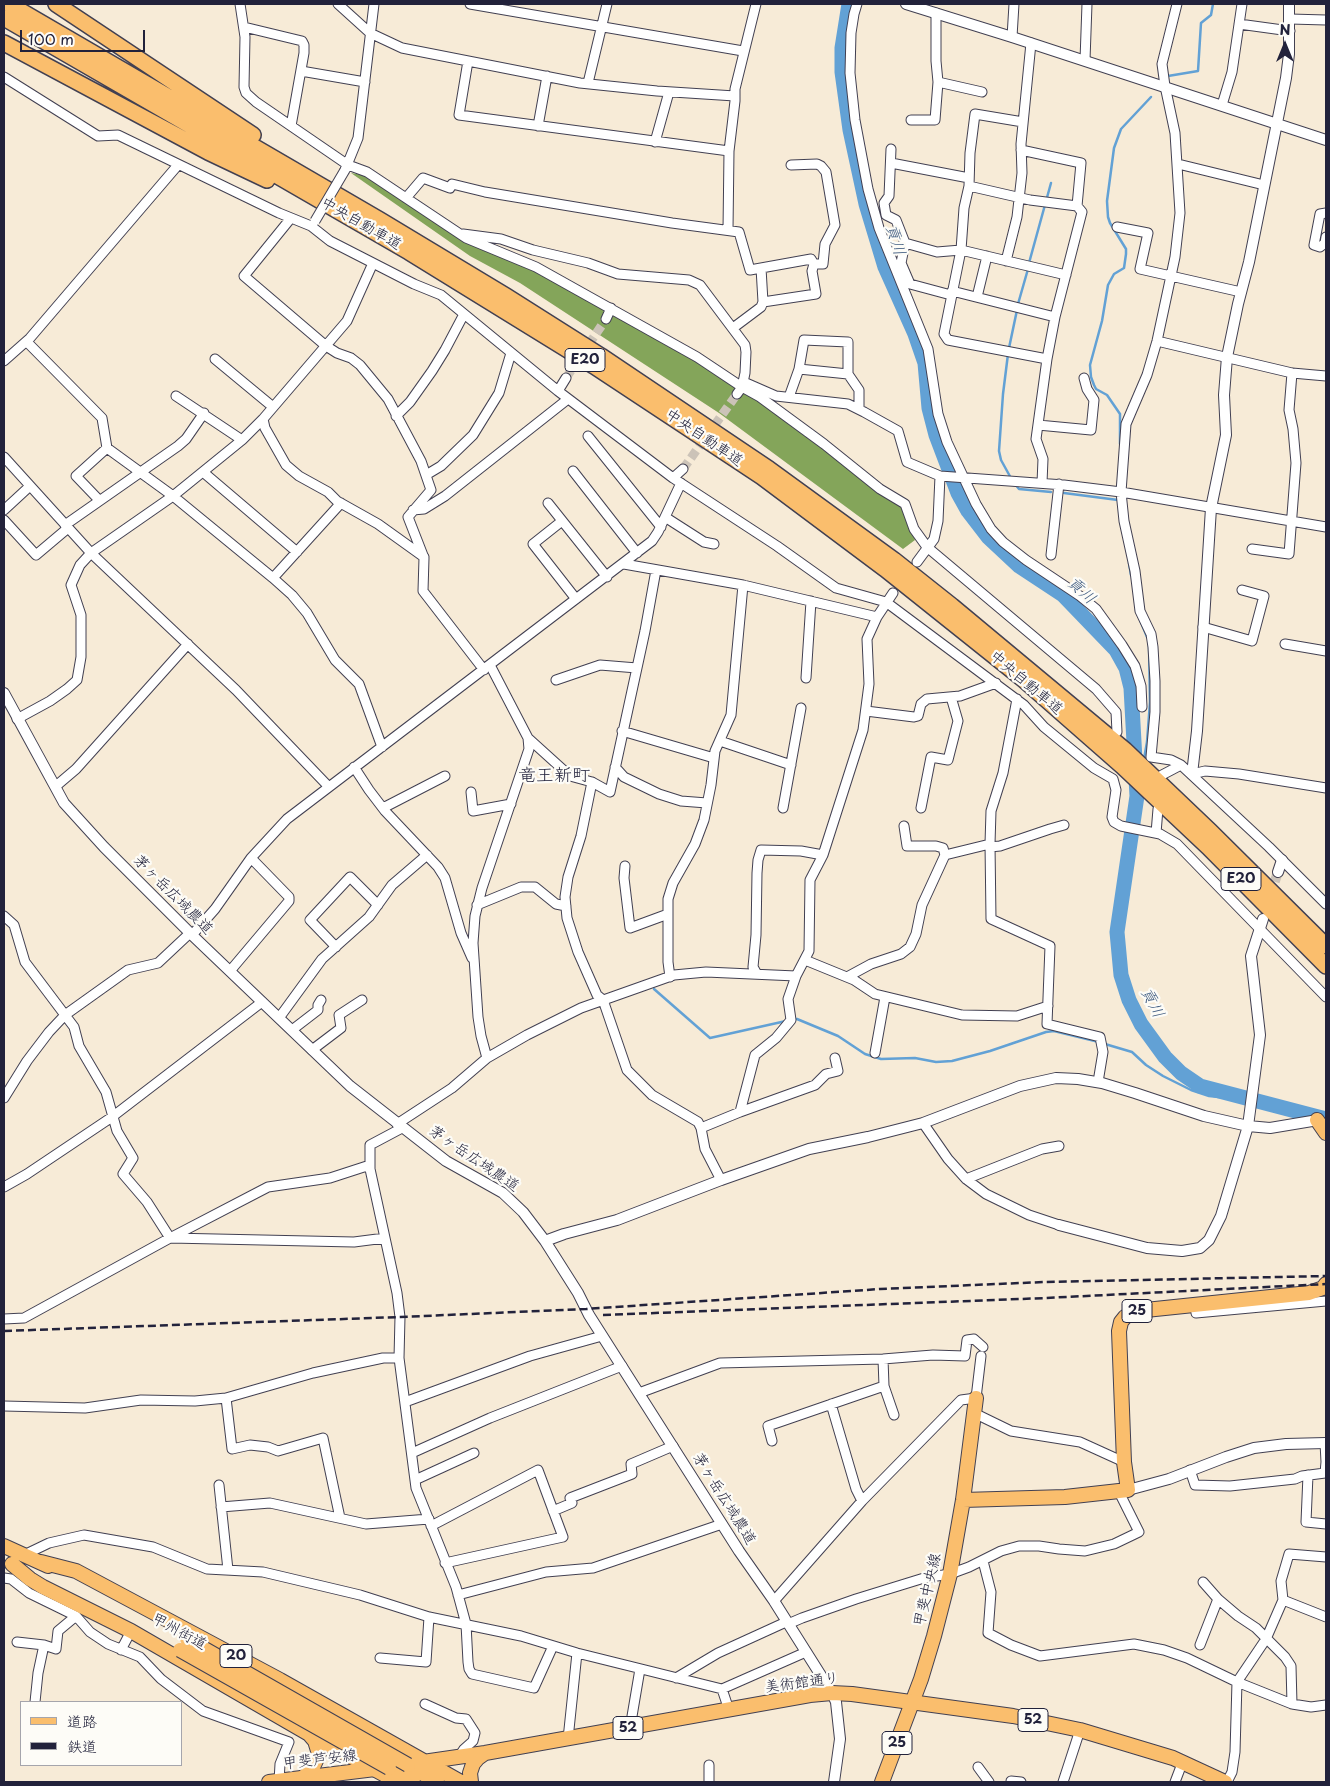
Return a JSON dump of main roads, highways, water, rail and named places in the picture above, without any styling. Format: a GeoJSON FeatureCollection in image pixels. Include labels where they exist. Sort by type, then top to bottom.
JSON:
{"type":"FeatureCollection","features":[{"type":"Feature","properties":{"kind":"highway","name":"中央自動車道"},"geometry":{"type":"LineString","coordinates":[[9,4],[380,220],[601,356],[769,468],[894,560],[1125,750],[1157,790],[1208,847],[1326,966]]}},
{"type":"Feature","properties":{"kind":"highway"},"geometry":{"type":"LineString","coordinates":[[56,4],[380,220]]}},
{"type":"Feature","properties":{"kind":"highway","name":"中央自動車道"},"geometry":{"type":"LineString","coordinates":[[4,18],[409,252],[586,361],[762,477],[886,569],[944,615],[1024,680],[1118,766],[1157,790],[1210,831],[1326,946]]}},
{"type":"Feature","properties":{"kind":"highway"},"geometry":{"type":"LineString","coordinates":[[4,43],[208,152],[409,252]]}},
{"type":"Feature","properties":{"kind":"main road"},"geometry":{"type":"LineString","coordinates":[[1320,1119],[1326,1133]]}},
{"type":"Feature","properties":{"kind":"main road","name":"25"},"geometry":{"type":"LineString","coordinates":[[963,1500],[1065,1497],[1124,1491],[1119,1331],[1121,1322],[1125,1317],[1136,1311],[1309,1293],[1323,1288],[1326,1284]]}},
{"type":"Feature","properties":{"kind":"main road","name":"甲斐中央線"},"geometry":{"type":"LineString","coordinates":[[882,1782],[912,1703],[934,1636],[950,1574],[963,1500],[976,1398]]}},
{"type":"Feature","properties":{"kind":"main road","name":"甲州街道"},"geometry":{"type":"LineString","coordinates":[[4,1546],[41,1562],[413,1782]]}},
{"type":"Feature","properties":{"kind":"main road","name":"甲州街道"},"geometry":{"type":"LineString","coordinates":[[8,1562],[183,1645],[437,1782]]}},
{"type":"Feature","properties":{"kind":"main road","name":"20"},"geometry":{"type":"LineString","coordinates":[[8,1562],[43,1587],[131,1631],[309,1734],[375,1769]]}},
{"type":"Feature","properties":{"kind":"main road","name":"甲州街道"},"geometry":{"type":"LineString","coordinates":[[41,1562],[76,1571],[271,1675],[461,1782]]}},
{"type":"Feature","properties":{"kind":"main road","name":"美術館通り"},"geometry":{"type":"LineString","coordinates":[[375,1769],[485,1754],[810,1695],[832,1693],[852,1694],[1013,1716],[1080,1730],[1183,1761],[1226,1782]]}},
{"type":"Feature","properties":{"kind":"main road"},"geometry":{"type":"LineString","coordinates":[[303,1778],[313,1767],[318,1754],[315,1741],[309,1734]]}},
{"type":"Feature","properties":{"kind":"main road"},"geometry":{"type":"LineString","coordinates":[[470,1782],[473,1764],[485,1754]]}},
{"type":"Feature","properties":{"kind":"main road"},"geometry":{"type":"LineString","coordinates":[[375,1769],[390,1780]]}},
{"type":"Feature","properties":{"kind":"main road","name":"甲斐芦安線"},"geometry":{"type":"LineString","coordinates":[[274,1782],[375,1769]]}},
{"type":"Feature","properties":{"kind":"waterway","name":"貢川"},"geometry":{"type":"LineString","coordinates":[[849,4],[842,48],[842,72],[850,130],[866,204],[885,267],[915,334],[925,363],[929,408],[936,435],[958,493],[968,511],[988,537],[1019,566],[1063,595],[1116,650],[1126,668],[1131,688],[1137,796],[1117,932],[1121,975],[1129,1000],[1141,1024],[1165,1057],[1181,1073],[1200,1086],[1326,1119]]}},
{"type":"Feature","properties":{"kind":"waterway"},"geometry":{"type":"LineString","coordinates":[[1168,76],[1198,71],[1201,23],[1211,15],[1213,4]]}},
{"type":"Feature","properties":{"kind":"waterway"},"geometry":{"type":"LineString","coordinates":[[1120,444],[1120,414],[1107,395],[1096,389],[1091,377],[1090,365],[1102,321],[1108,285],[1114,274],[1124,268],[1126,254],[1126,249],[1108,217],[1107,201],[1114,148],[1121,129],[1151,97]]}},
{"type":"Feature","properties":{"kind":"waterway"},"geometry":{"type":"LineString","coordinates":[[1029,263],[1051,183]]}},
{"type":"Feature","properties":{"kind":"waterway"},"geometry":{"type":"LineString","coordinates":[[1018,304],[1028,269]]}},
{"type":"Feature","properties":{"kind":"waterway"},"geometry":{"type":"LineString","coordinates":[[1009,348],[1017,310]]}},
{"type":"Feature","properties":{"kind":"waterway"},"geometry":{"type":"LineString","coordinates":[[1008,354],[999,451],[1001,460],[1012,480]]}},
{"type":"Feature","properties":{"kind":"waterway"},"geometry":{"type":"LineString","coordinates":[[1015,484],[1019,489],[1051,492]]}},
{"type":"Feature","properties":{"kind":"waterway"},"geometry":{"type":"LineString","coordinates":[[1064,493],[1118,500]]}},
{"type":"Feature","properties":{"kind":"waterway"},"geometry":{"type":"LineString","coordinates":[[1129,563],[1131,575]]}},
{"type":"Feature","properties":{"kind":"waterway"},"geometry":{"type":"LineString","coordinates":[[1136,610],[1147,637]]}},
{"type":"Feature","properties":{"kind":"waterway"},"geometry":{"type":"LineString","coordinates":[[1144,759],[1150,702],[1149,645]]}},
{"type":"Feature","properties":{"kind":"waterway","name":"貢川"},"geometry":{"type":"LineString","coordinates":[[1137,796],[1138,789]]}},
{"type":"Feature","properties":{"kind":"waterway"},"geometry":{"type":"LineString","coordinates":[[654,989],[710,1038],[786,1021]]}},
{"type":"Feature","properties":{"kind":"waterway"},"geometry":{"type":"LineString","coordinates":[[793,1019],[838,1036],[865,1054],[881,1059],[915,1058],[936,1062],[952,1061],[1054,1031],[1099,1042]]}},
{"type":"Feature","properties":{"kind":"waterway"},"geometry":{"type":"LineString","coordinates":[[1105,1044],[1132,1052],[1146,1065],[1163,1076],[1191,1090],[1209,1096],[1248,1100]]}},
{"type":"Feature","properties":{"kind":"tunnel"},"geometry":{"type":"LineString","coordinates":[[566,378],[606,319]]}},
{"type":"Feature","properties":{"kind":"tunnel"},"geometry":{"type":"LineString","coordinates":[[683,469],[737,394]]}},
{"type":"Feature","properties":{"kind":"tunnel"},"geometry":{"type":"LineString","coordinates":[[1270,896],[1278,872]]}},
{"type":"Feature","properties":{"kind":"railway"},"geometry":{"type":"LineString","coordinates":[[4,1331],[586,1309],[880,1289],[1044,1282],[1326,1276]]}},
{"type":"Feature","properties":{"kind":"railway"},"geometry":{"type":"LineString","coordinates":[[603,1315],[1046,1298],[1326,1284]]}},
{"type":"Feature","properties":{"kind":"district","name":"竜王新町"},"geometry":{"type":"Point","coordinates":[554,776]}}]}
